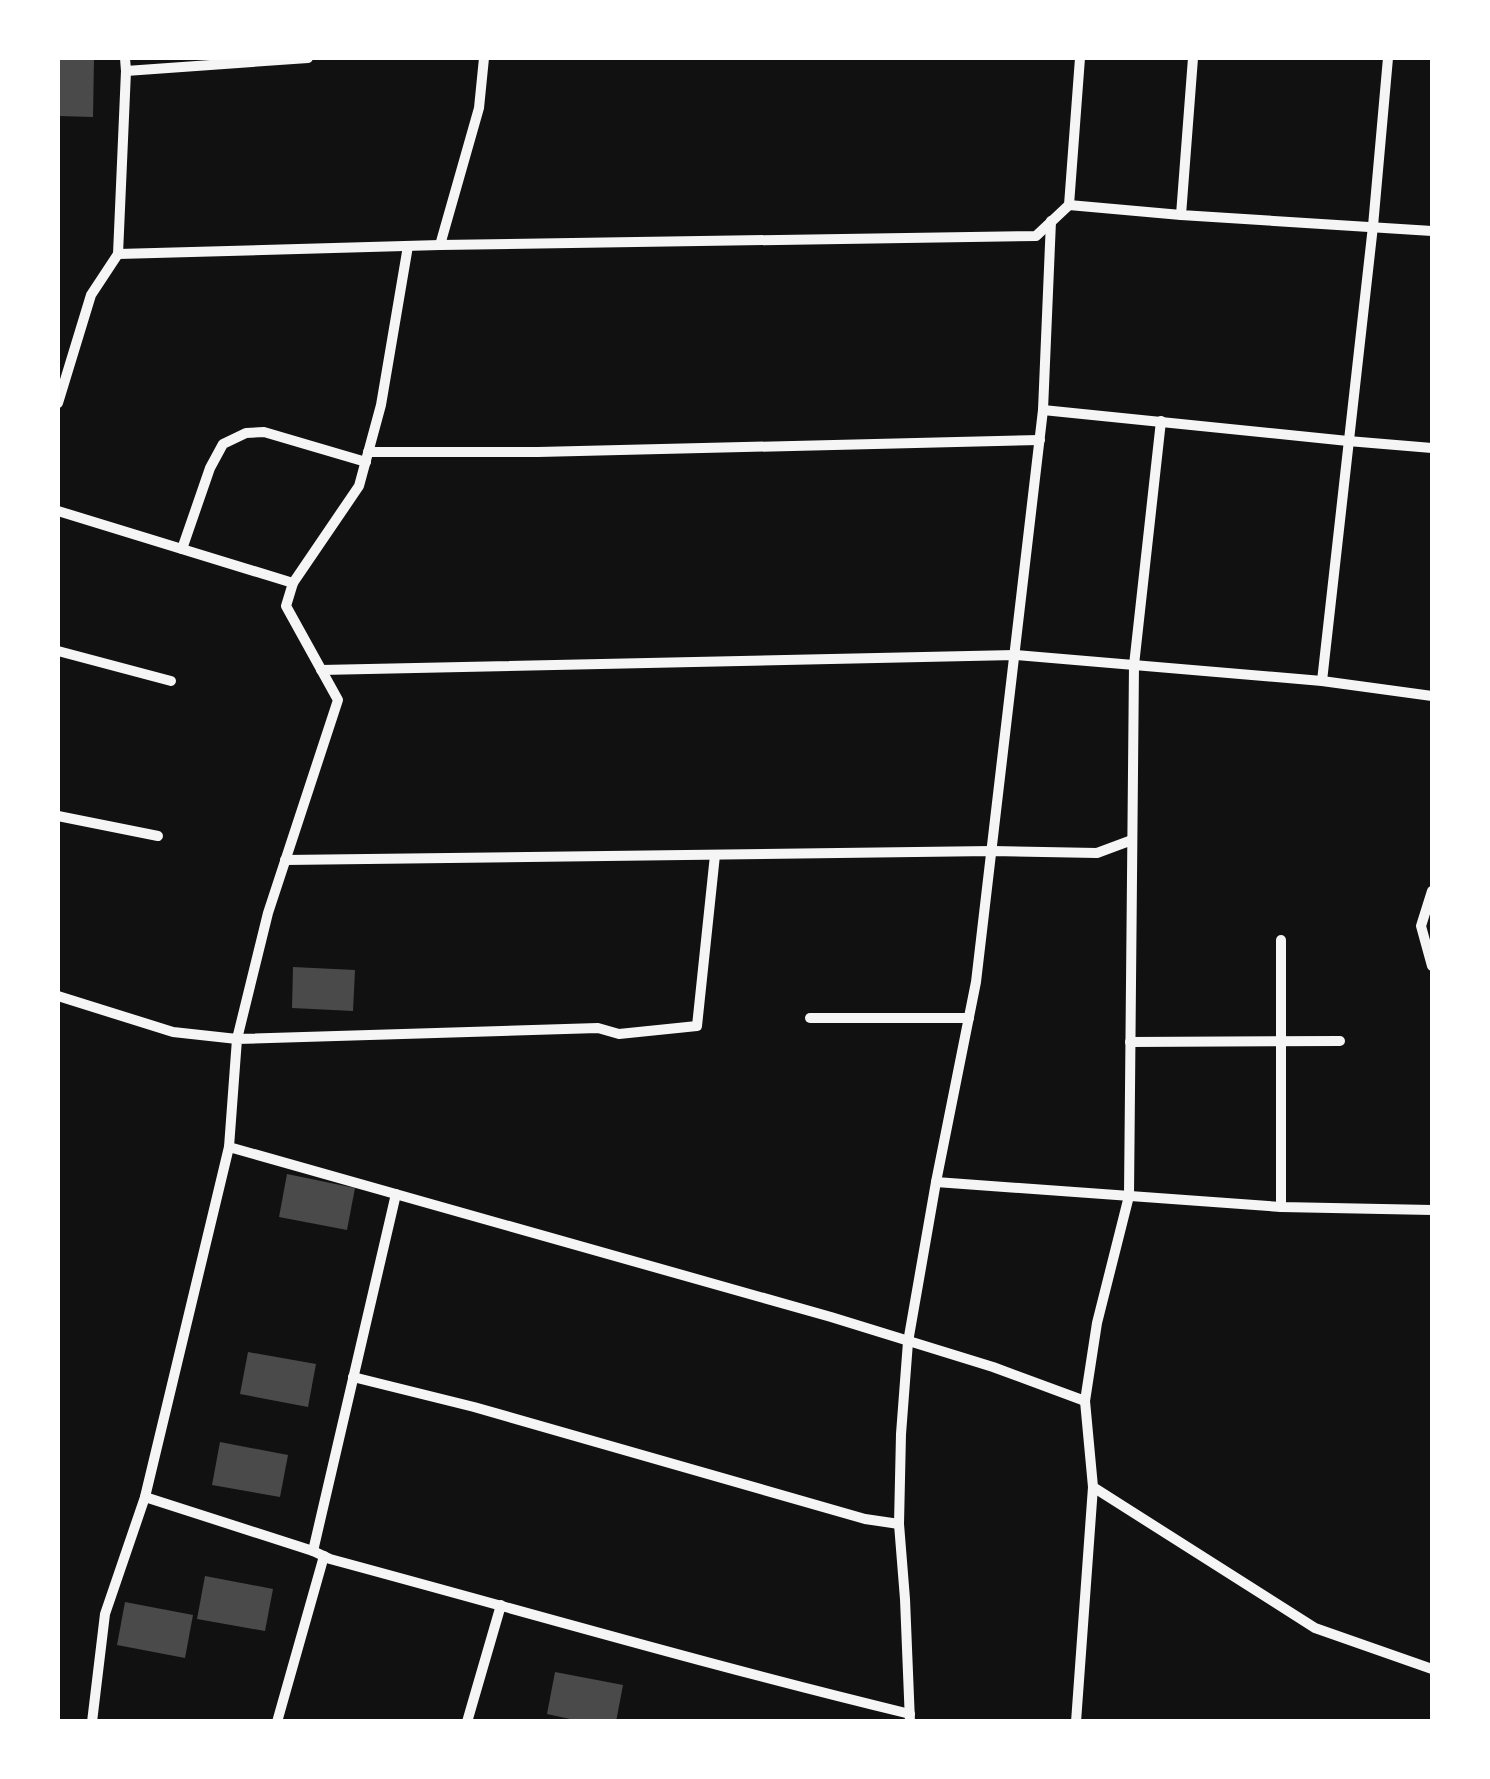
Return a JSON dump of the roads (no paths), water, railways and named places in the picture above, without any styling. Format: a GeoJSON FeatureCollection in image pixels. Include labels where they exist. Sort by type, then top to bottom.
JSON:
{"type":"FeatureCollection","features":[{"type":"Feature","properties":{"kind":"street"},"geometry":{"type":"LineString","coordinates":[[58,403],[92,296],[118,254],[125,58]]}},
{"type":"Feature","properties":{"kind":"street"},"geometry":{"type":"LineString","coordinates":[[126,71],[308,58]]}},
{"type":"Feature","properties":{"kind":"street"},"geometry":{"type":"LineString","coordinates":[[440,245],[479,108],[484,58]]}},
{"type":"Feature","properties":{"kind":"street"},"geometry":{"type":"LineString","coordinates":[[118,254],[1036,236],[1069,205],[1080,58]]}},
{"type":"Feature","properties":{"kind":"street"},"geometry":{"type":"LineString","coordinates":[[1181,215],[1193,58]]}},
{"type":"Feature","properties":{"kind":"street"},"geometry":{"type":"LineString","coordinates":[[1322,681],[1374,226],[1388,58]]}},
{"type":"Feature","properties":{"kind":"street"},"geometry":{"type":"LineString","coordinates":[[1069,205],[1432,231]]}},
{"type":"Feature","properties":{"kind":"street"},"geometry":{"type":"LineString","coordinates":[[145,1497],[319,1553],[910,1718],[898,1524],[908,1342],[976,982],[1043,410],[1051,222]]}},
{"type":"Feature","properties":{"kind":"street"},"geometry":{"type":"LineString","coordinates":[[92,1722],[105,1614],[145,1497],[228,1147],[238,1039],[268,913],[338,700],[286,606],[293,583],[359,486],[382,405],[408,246]]}},
{"type":"Feature","properties":{"kind":"street"},"geometry":{"type":"LineString","coordinates":[[1043,410],[1432,448]]}},
{"type":"Feature","properties":{"kind":"street"},"geometry":{"type":"LineString","coordinates":[[1076,1722],[1093,1487],[1085,1401],[1098,1323],[1130,1196],[1134,665],[1161,422]]}},
{"type":"Feature","properties":{"kind":"street"},"geometry":{"type":"LineString","coordinates":[[182,549],[210,468],[224,444],[246,433],[264,432],[367,457],[1040,440]]}},
{"type":"Feature","properties":{"kind":"street"},"geometry":{"type":"LineString","coordinates":[[58,511],[293,583]]}},
{"type":"Feature","properties":{"kind":"street"},"geometry":{"type":"LineString","coordinates":[[58,651],[170,681]]}},
{"type":"Feature","properties":{"kind":"street"},"geometry":{"type":"LineString","coordinates":[[322,670],[1015,654],[1322,681],[1432,696]]}},
{"type":"Feature","properties":{"kind":"street"},"geometry":{"type":"LineString","coordinates":[[58,816],[158,836]]}},
{"type":"Feature","properties":{"kind":"street"},"geometry":{"type":"LineString","coordinates":[[285,860],[1097,853],[1132,840]]}},
{"type":"Feature","properties":{"kind":"street"},"geometry":{"type":"LineString","coordinates":[[58,996],[173,1032],[238,1039],[598,1028],[619,1034],[697,1026],[715,855]]}},
{"type":"Feature","properties":{"kind":"street"},"geometry":{"type":"LineString","coordinates":[[1432,892],[1421,926],[1432,966]]}},
{"type":"Feature","properties":{"kind":"street"},"geometry":{"type":"LineString","coordinates":[[1281,940],[1281,1207]]}},
{"type":"Feature","properties":{"kind":"street"},"geometry":{"type":"LineString","coordinates":[[810,1018],[969,1018]]}},
{"type":"Feature","properties":{"kind":"street"},"geometry":{"type":"LineString","coordinates":[[1130,1042],[1340,1041]]}},
{"type":"Feature","properties":{"kind":"street"},"geometry":{"type":"LineString","coordinates":[[228,1147],[812,1312],[993,1366],[1085,1401]]}},
{"type":"Feature","properties":{"kind":"street"},"geometry":{"type":"LineString","coordinates":[[936,1182],[1281,1207],[1432,1210]]}},
{"type":"Feature","properties":{"kind":"street"},"geometry":{"type":"LineString","coordinates":[[277,1722],[319,1553],[396,1194]]}},
{"type":"Feature","properties":{"kind":"street"},"geometry":{"type":"LineString","coordinates":[[354,1377],[492,1412],[866,1519],[898,1524]]}},
{"type":"Feature","properties":{"kind":"street"},"geometry":{"type":"LineString","coordinates":[[1093,1487],[1315,1628],[1432,1669]]}},
{"type":"Feature","properties":{"kind":"street"},"geometry":{"type":"LineString","coordinates":[[467,1722],[501,1604]]}}]}
